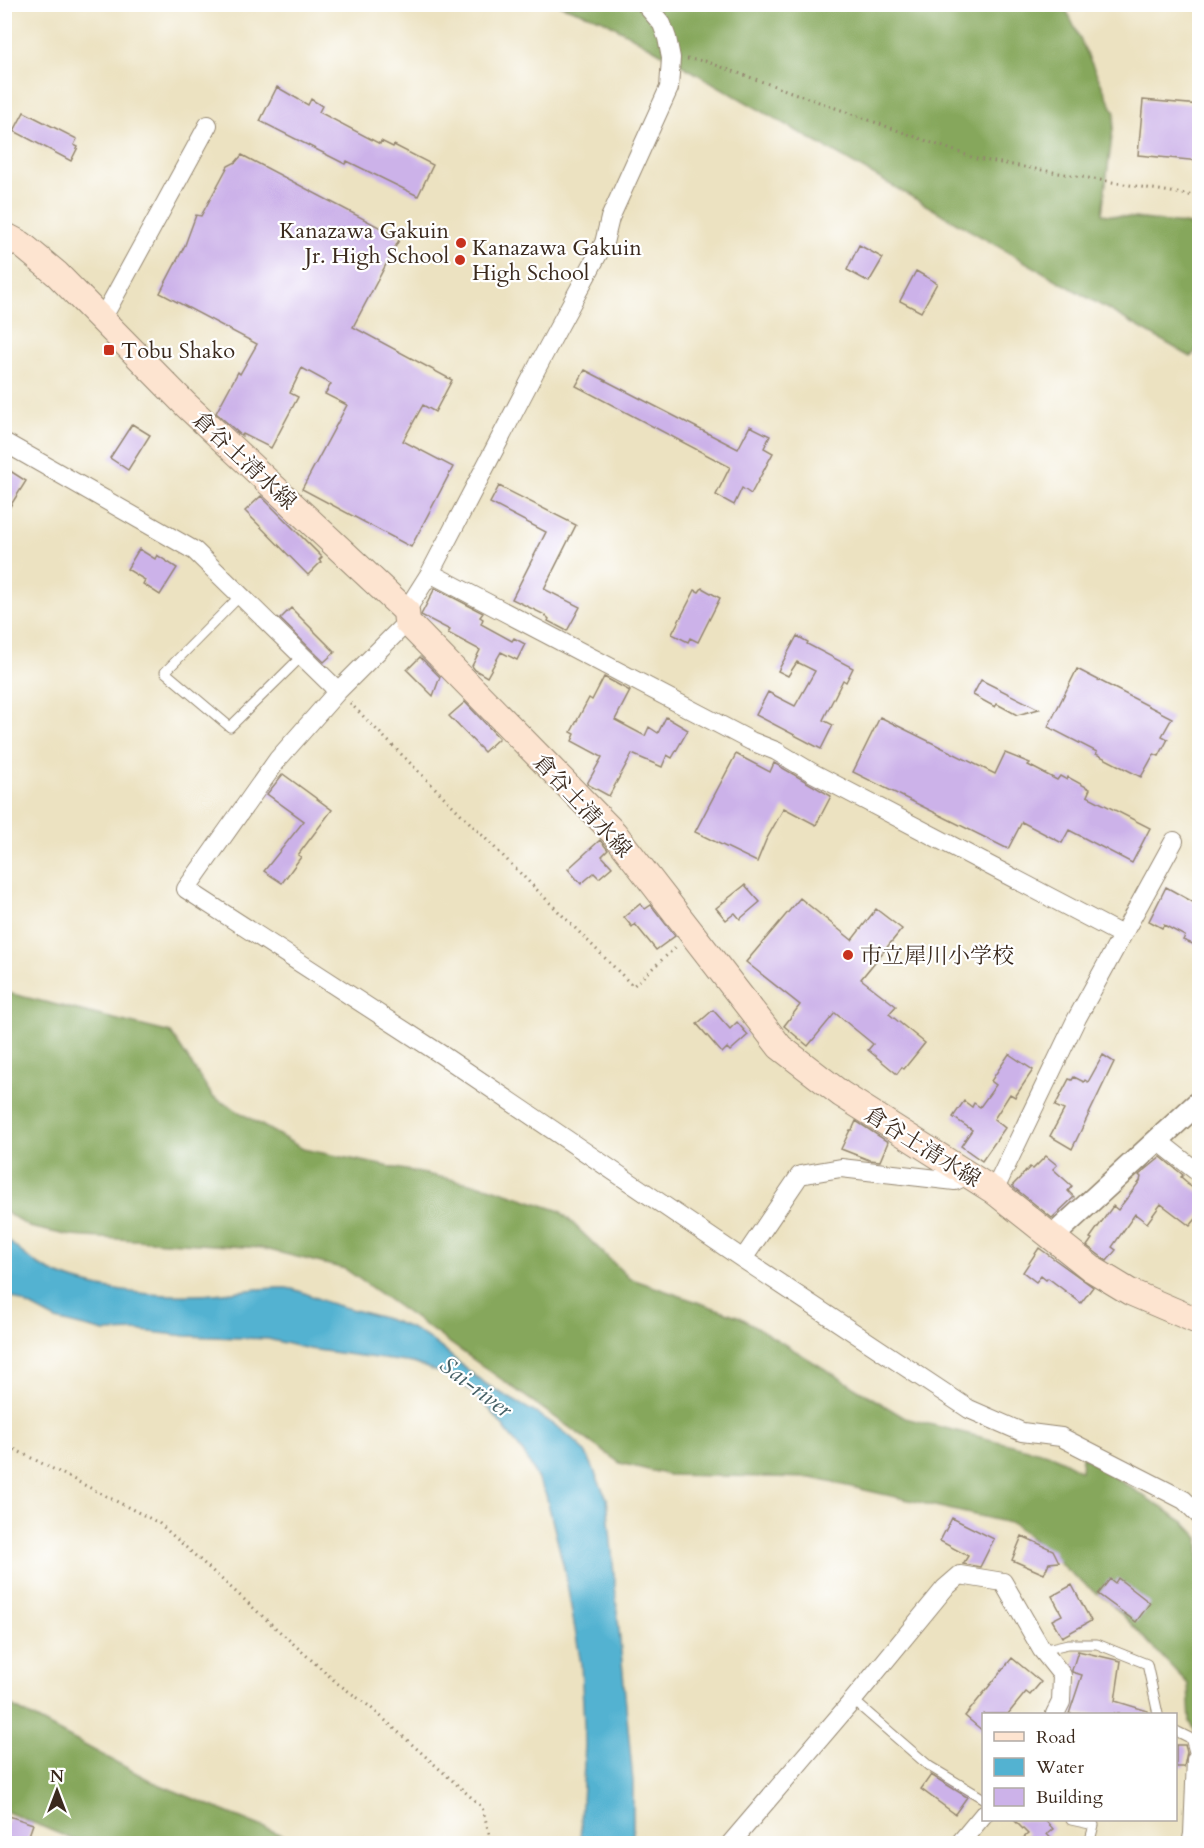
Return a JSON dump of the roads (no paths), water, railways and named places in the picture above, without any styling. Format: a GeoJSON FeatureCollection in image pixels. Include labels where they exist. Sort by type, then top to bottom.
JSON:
{"type":"FeatureCollection","features":[{"type":"Feature","properties":{"kind":"main road","name":"倉谷土清水線"},"geometry":{"type":"LineString","coordinates":[[4,235],[21,244],[57,274],[186,405],[406,616],[614,833],[780,1047],[841,1094],[994,1191],[1092,1269],[1131,1292],[1200,1322]]}},
{"type":"Feature","properties":{"kind":"street"},"geometry":{"type":"LineString","coordinates":[[645,4],[662,24],[670,58],[669,88],[610,218],[604,243],[406,616],[278,759],[186,889],[450,1060],[969,1409],[1022,1432],[1061,1437],[1184,1500],[1200,1516]]}},
{"type":"Feature","properties":{"kind":"street"},"geometry":{"type":"LineString","coordinates":[[101,321],[208,125]]}},
{"type":"Feature","properties":{"kind":"street"},"geometry":{"type":"LineString","coordinates":[[4,441],[195,551],[338,691]]}},
{"type":"Feature","properties":{"kind":"street"},"geometry":{"type":"LineString","coordinates":[[430,573],[751,741],[776,751],[813,773],[1122,935]]}},
{"type":"Feature","properties":{"kind":"street"},"geometry":{"type":"LineString","coordinates":[[994,1191],[1077,1018],[1174,841]]}},
{"type":"Feature","properties":{"kind":"street"},"geometry":{"type":"LineString","coordinates":[[1051,1238],[1200,1101]]}},
{"type":"Feature","properties":{"kind":"street"},"geometry":{"type":"LineString","coordinates":[[1157,1140],[1200,1174]]}},
{"type":"Feature","properties":{"kind":"street"},"geometry":{"type":"LineString","coordinates":[[743,1259],[801,1175],[841,1168],[955,1181],[968,1175]]}},
{"type":"Feature","properties":{"kind":"street"},"geometry":{"type":"LineString","coordinates":[[729,1844],[853,1700],[945,1588],[960,1575],[1003,1582],[1042,1650],[1062,1675],[1061,1702],[1056,1713]]}},
{"type":"Feature","properties":{"kind":"street"},"geometry":{"type":"LineString","coordinates":[[1191,1844],[1196,1759]]}},
{"type":"Feature","properties":{"kind":"street"},"geometry":{"type":"LineString","coordinates":[[959,1844],[982,1816]]}},
{"type":"Feature","properties":{"kind":"lane"},"geometry":{"type":"LineString","coordinates":[[240,596],[165,672],[230,727],[302,656]]}},
{"type":"Feature","properties":{"kind":"lane"},"geometry":{"type":"LineString","coordinates":[[1042,1650],[1068,1644],[1097,1644],[1147,1664],[1158,1713]]}},
{"type":"Feature","properties":{"kind":"lane"},"geometry":{"type":"LineString","coordinates":[[853,1700],[929,1766],[982,1798]]}},
{"type":"Feature","properties":{"kind":"lane"},"geometry":{"type":"LineString","coordinates":[[1177,1732],[1190,1738],[1196,1759]]}},
{"type":"Feature","properties":{"kind":"lane"},"geometry":{"type":"LineString","coordinates":[[1076,1821],[1094,1825],[1089,1844]]}},
{"type":"Feature","properties":{"kind":"water","name":"Sai-river"},"geometry":{"type":"Polygon","coordinates":[[[5,1238],[37,1264],[76,1281],[99,1287],[170,1295],[286,1288],[398,1323],[429,1339],[479,1379],[559,1428],[580,1446],[589,1458],[607,1498],[633,1782],[633,1843],[580,1843],[585,1744],[581,1664],[565,1572],[546,1495],[525,1455],[491,1411],[472,1392],[455,1378],[413,1363],[309,1349],[268,1339],[186,1336],[142,1331],[105,1332],[56,1320],[5,1293],[5,1238]]]}},
{"type":"Feature","properties":{"kind":"place","name":"Kanazawa Gakuin Jr. High School"},"geometry":{"type":"Point","coordinates":[461,243]}},
{"type":"Feature","properties":{"kind":"place","name":"Kanazawa Gakuin High School"},"geometry":{"type":"Point","coordinates":[460,260]}},
{"type":"Feature","properties":{"kind":"place","name":"Tobu Shako"},"geometry":{"type":"Point","coordinates":[109,350]}},
{"type":"Feature","properties":{"kind":"place","name":"市立犀川小学校"},"geometry":{"type":"Point","coordinates":[848,955]}}]}
